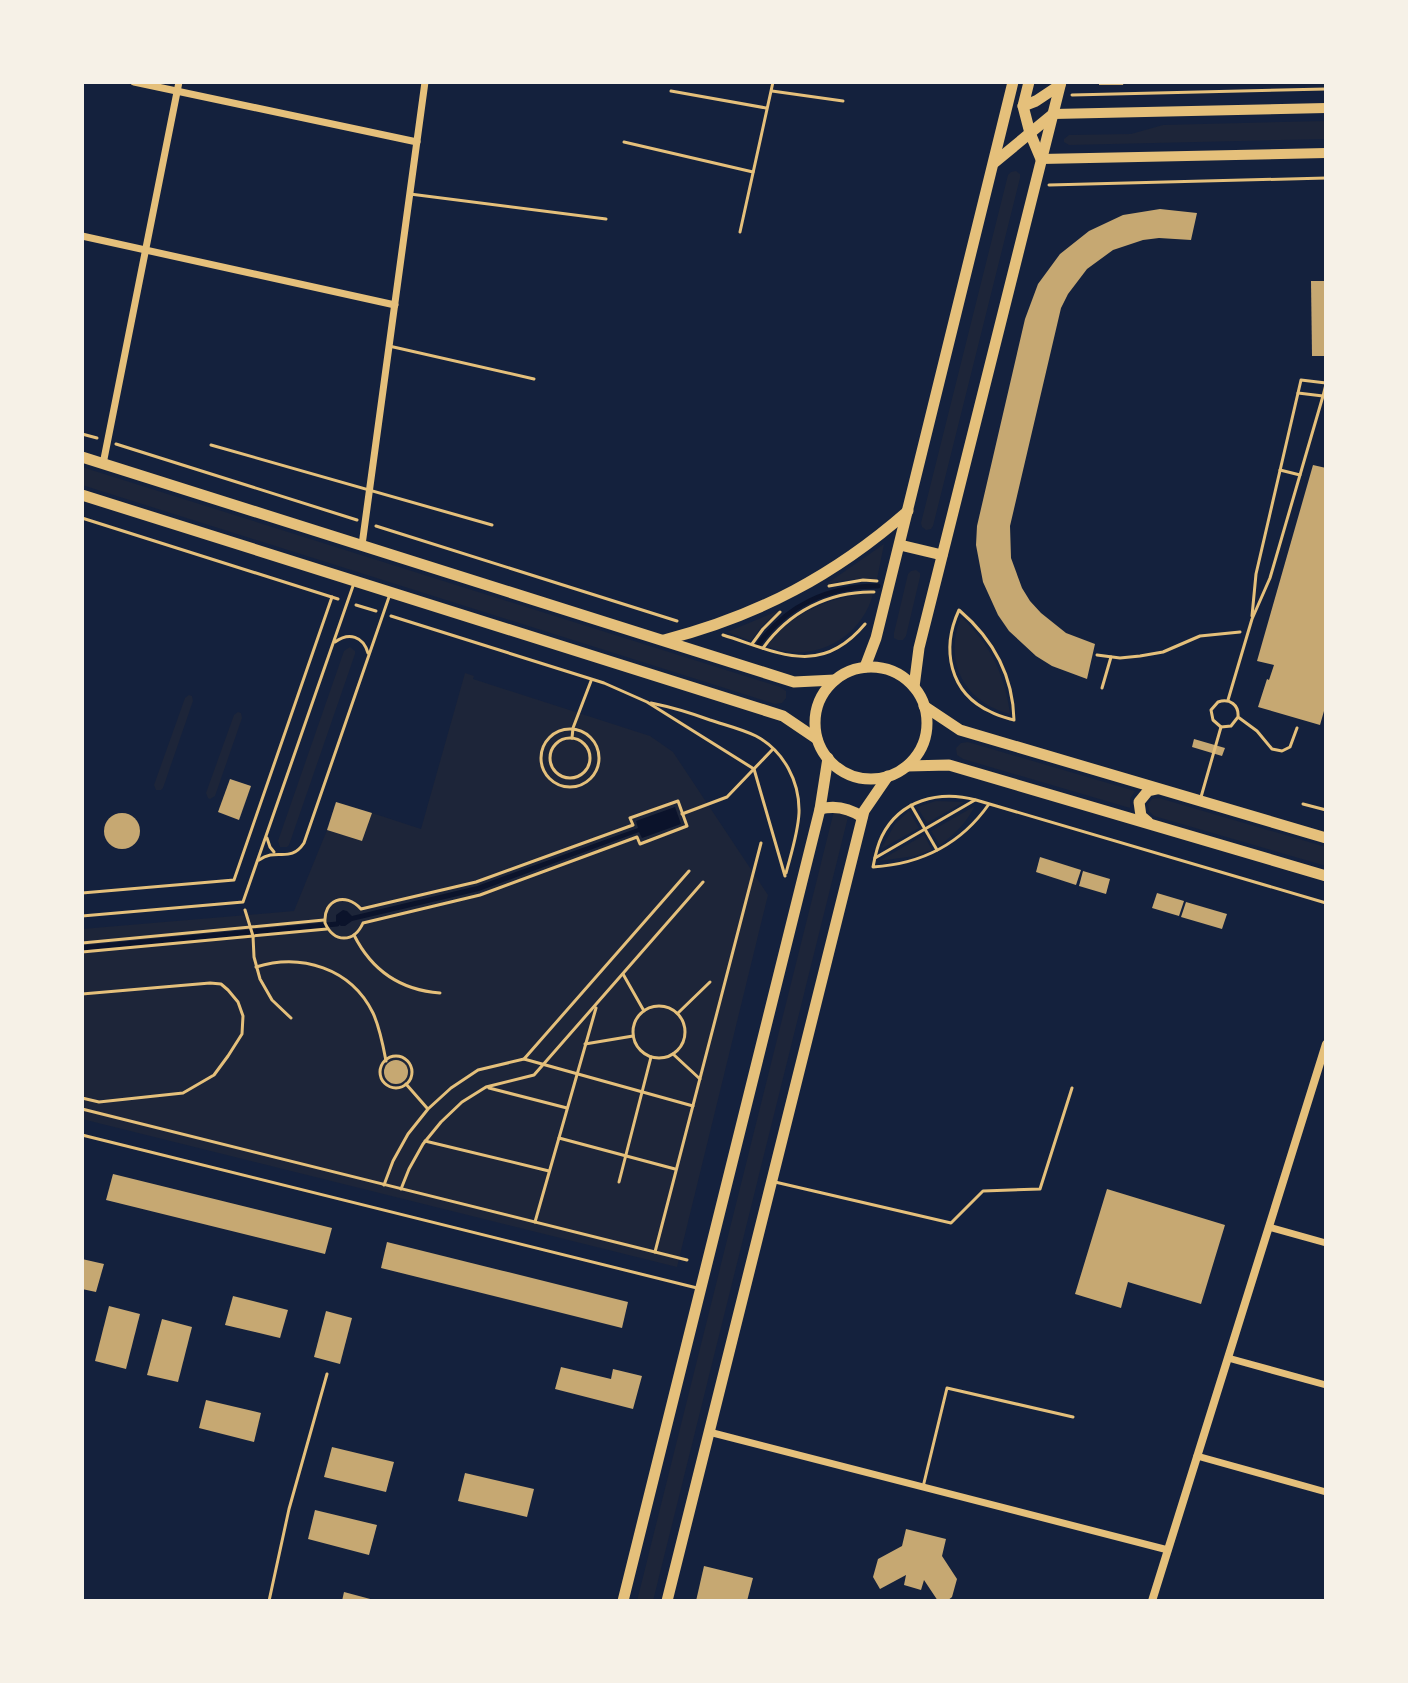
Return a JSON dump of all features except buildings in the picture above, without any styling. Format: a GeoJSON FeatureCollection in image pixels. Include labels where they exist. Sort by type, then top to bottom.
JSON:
{"type":"FeatureCollection","features":[{"type":"Feature","properties":{"kind":"main road"},"geometry":{"type":"LineString","coordinates":[[865,667],[876,638],[900,545],[1013,82]]}},
{"type":"Feature","properties":{"kind":"main road"},"geometry":{"type":"LineString","coordinates":[[1029,82],[1023,106],[1041,159]]}},
{"type":"Feature","properties":{"kind":"main road"},"geometry":{"type":"LineString","coordinates":[[1023,106],[1060,84]]}},
{"type":"Feature","properties":{"kind":"main road"},"geometry":{"type":"LineString","coordinates":[[914,687],[919,648],[1060,84]]}},
{"type":"Feature","properties":{"kind":"main road"},"geometry":{"type":"LineString","coordinates":[[994,162],[1053,114],[1326,108]]}},
{"type":"Feature","properties":{"kind":"main road"},"geometry":{"type":"LineString","coordinates":[[1041,159],[1326,153]]}},
{"type":"Feature","properties":{"kind":"main road"},"geometry":{"type":"LineString","coordinates":[[82,457],[794,682],[835,680]]}},
{"type":"Feature","properties":{"kind":"main road"},"geometry":{"type":"LineString","coordinates":[[82,495],[783,716],[817,739]]}},
{"type":"Feature","properties":{"kind":"main road"},"geometry":{"type":"LineString","coordinates":[[664,640],[752,611],[808,584],[860,550],[908,511]]}},
{"type":"Feature","properties":{"kind":"main road"},"geometry":{"type":"LineString","coordinates":[[900,545],[942,555]]}},
{"type":"Feature","properties":{"kind":"main road"},"geometry":{"type":"LineString","coordinates":[[865,667],[897,673],[914,687],[924,706],[925,739],[907,766],[888,776],[866,778],[845,772],[828,758],[817,739],[817,707],[827,688],[844,674],[865,667]]}},
{"type":"Feature","properties":{"kind":"main road"},"geometry":{"type":"LineString","coordinates":[[924,706],[960,730],[1326,838]]}},
{"type":"Feature","properties":{"kind":"main road"},"geometry":{"type":"LineString","coordinates":[[623,1601],[820,809],[828,758]]}},
{"type":"Feature","properties":{"kind":"main road"},"geometry":{"type":"LineString","coordinates":[[907,766],[949,765],[1326,876]]}},
{"type":"Feature","properties":{"kind":"main road"},"geometry":{"type":"LineString","coordinates":[[667,1601],[862,817],[888,776]]}},
{"type":"Feature","properties":{"kind":"main road"},"geometry":{"type":"LineString","coordinates":[[1151,824],[1141,816],[1139,802],[1148,791],[1161,789]]}},
{"type":"Feature","properties":{"kind":"main road"},"geometry":{"type":"LineString","coordinates":[[820,809],[841,807],[862,817]]}},
{"type":"Feature","properties":{"kind":"street"},"geometry":{"type":"LineString","coordinates":[[134,82],[417,142]]}},
{"type":"Feature","properties":{"kind":"street"},"geometry":{"type":"LineString","coordinates":[[103,464],[179,82]]}},
{"type":"Feature","properties":{"kind":"street"},"geometry":{"type":"LineString","coordinates":[[362,545],[425,82]]}},
{"type":"Feature","properties":{"kind":"street"},"geometry":{"type":"LineString","coordinates":[[82,236],[395,305]]}},
{"type":"Feature","properties":{"kind":"street"},"geometry":{"type":"LineString","coordinates":[[1152,1601],[1326,1044]]}},
{"type":"Feature","properties":{"kind":"street"},"geometry":{"type":"LineString","coordinates":[[1269,1227],[1326,1243]]}},
{"type":"Feature","properties":{"kind":"street"},"geometry":{"type":"LineString","coordinates":[[1228,1358],[1326,1385]]}},
{"type":"Feature","properties":{"kind":"street"},"geometry":{"type":"LineString","coordinates":[[709,1432],[1168,1550]]}},
{"type":"Feature","properties":{"kind":"street"},"geometry":{"type":"LineString","coordinates":[[1197,1456],[1326,1492]]}},
{"type":"Feature","properties":{"kind":"lane"},"geometry":{"type":"LineString","coordinates":[[740,232],[773,82]]}},
{"type":"Feature","properties":{"kind":"lane"},"geometry":{"type":"LineString","coordinates":[[671,91],[767,108]]}},
{"type":"Feature","properties":{"kind":"lane"},"geometry":{"type":"LineString","coordinates":[[771,91],[843,101]]}},
{"type":"Feature","properties":{"kind":"lane"},"geometry":{"type":"LineString","coordinates":[[624,142],[753,172]]}},
{"type":"Feature","properties":{"kind":"lane"},"geometry":{"type":"LineString","coordinates":[[410,194],[606,219]]}},
{"type":"Feature","properties":{"kind":"lane"},"geometry":{"type":"LineString","coordinates":[[389,346],[534,379]]}},
{"type":"Feature","properties":{"kind":"lane"},"geometry":{"type":"LineString","coordinates":[[1228,700],[1252,619],[1270,578],[1326,384],[1301,380],[1256,574],[1252,619]]}},
{"type":"Feature","properties":{"kind":"lane"},"geometry":{"type":"LineString","coordinates":[[1298,393],[1324,396]]}},
{"type":"Feature","properties":{"kind":"lane"},"geometry":{"type":"LineString","coordinates":[[211,445],[492,525]]}},
{"type":"Feature","properties":{"kind":"lane"},"geometry":{"type":"LineString","coordinates":[[1280,470],[1300,475]]}},
{"type":"Feature","properties":{"kind":"lane"},"geometry":{"type":"LineString","coordinates":[[82,916],[243,902],[354,581]]}},
{"type":"Feature","properties":{"kind":"lane"},"geometry":{"type":"LineString","coordinates":[[255,866],[268,854],[285,856],[297,852],[304,843],[391,592]]}},
{"type":"Feature","properties":{"kind":"lane"},"geometry":{"type":"LineString","coordinates":[[331,648],[343,636],[355,637],[365,644],[367,661]]}},
{"type":"Feature","properties":{"kind":"lane"},"geometry":{"type":"LineString","coordinates":[[1228,700],[1237,707],[1238,717],[1231,726],[1221,727],[1213,720],[1211,710],[1218,702],[1228,700]]}},
{"type":"Feature","properties":{"kind":"lane"},"geometry":{"type":"LineString","coordinates":[[1238,717],[1257,731],[1272,749],[1282,751],[1290,747],[1297,728]]}},
{"type":"Feature","properties":{"kind":"lane"},"geometry":{"type":"LineString","coordinates":[[1200,801],[1221,727]]}},
{"type":"Feature","properties":{"kind":"lane"},"geometry":{"type":"LineString","coordinates":[[268,830],[267,842],[279,854]]}},
{"type":"Feature","properties":{"kind":"lane"},"geometry":{"type":"LineString","coordinates":[[772,1181],[951,1223],[983,1191],[1040,1189],[1072,1088]]}},
{"type":"Feature","properties":{"kind":"lane"},"geometry":{"type":"LineString","coordinates":[[82,1135],[700,1289]]}},
{"type":"Feature","properties":{"kind":"lane"},"geometry":{"type":"LineString","coordinates":[[269,1601],[289,1509],[327,1374]]}},
{"type":"Feature","properties":{"kind":"lane"},"geometry":{"type":"LineString","coordinates":[[923,1487],[947,1388],[1073,1417]]}},
{"type":"Feature","properties":{"kind":"path"},"geometry":{"type":"LineString","coordinates":[[1072,95],[1326,89]]}},
{"type":"Feature","properties":{"kind":"path"},"geometry":{"type":"LineString","coordinates":[[1049,185],[1326,178]]}},
{"type":"Feature","properties":{"kind":"path"},"geometry":{"type":"LineString","coordinates":[[82,434],[781,655],[812,657],[828,653],[842,646],[864,624]]}},
{"type":"Feature","properties":{"kind":"path"},"geometry":{"type":"LineString","coordinates":[[82,518],[591,679],[647,702],[754,769],[785,876],[796,829],[798,798],[789,769],[773,749],[756,736],[673,707],[647,702]]}},
{"type":"Feature","properties":{"kind":"path"},"geometry":{"type":"LineString","coordinates":[[823,589],[846,582],[881,581]]}},
{"type":"Feature","properties":{"kind":"path"},"geometry":{"type":"LineString","coordinates":[[763,648],[782,626],[806,608],[834,597],[863,592],[878,592],[877,596]]}},
{"type":"Feature","properties":{"kind":"path"},"geometry":{"type":"LineString","coordinates":[[82,893],[234,880],[332,597]]}},
{"type":"Feature","properties":{"kind":"path"},"geometry":{"type":"LineString","coordinates":[[752,644],[787,607]]}},
{"type":"Feature","properties":{"kind":"path"},"geometry":{"type":"LineString","coordinates":[[959,610],[988,640],[1002,665],[1011,691],[1014,720],[978,705],[954,674],[949,648],[959,610]]}},
{"type":"Feature","properties":{"kind":"path"},"geometry":{"type":"LineString","coordinates":[[1097,655],[1120,658],[1163,652],[1200,636],[1248,632]]}},
{"type":"Feature","properties":{"kind":"path"},"geometry":{"type":"LineString","coordinates":[[1102,688],[1111,657]]}},
{"type":"Feature","properties":{"kind":"path"},"geometry":{"type":"LineString","coordinates":[[572,738],[591,679]]}},
{"type":"Feature","properties":{"kind":"path"},"geometry":{"type":"LineString","coordinates":[[573,728],[593,739],[600,761],[589,781],[567,787],[555,784],[547,776],[541,766],[541,755],[544,744],[552,735],[562,729],[573,728]]}},
{"type":"Feature","properties":{"kind":"path"},"geometry":{"type":"LineString","coordinates":[[572,738],[586,745],[591,760],[583,774],[568,778],[554,771],[550,756],[557,742],[572,738]]}},
{"type":"Feature","properties":{"kind":"path"},"geometry":{"type":"LineString","coordinates":[[682,814],[727,797],[773,749]]}},
{"type":"Feature","properties":{"kind":"path"},"geometry":{"type":"LineString","coordinates":[[989,804],[971,827],[938,851],[907,863],[873,867],[878,845],[891,822],[911,805],[949,795],[976,800],[1326,903]]}},
{"type":"Feature","properties":{"kind":"path"},"geometry":{"type":"LineString","coordinates":[[875,858],[976,800]]}},
{"type":"Feature","properties":{"kind":"path"},"geometry":{"type":"LineString","coordinates":[[678,801],[682,814],[687,826],[640,844],[637,836],[480,895],[363,923],[354,935],[339,938],[332,935],[324,920],[328,906],[338,900],[353,901],[361,909],[476,882],[633,826],[630,818],[678,801]]}},
{"type":"Feature","properties":{"kind":"path"},"geometry":{"type":"LineString","coordinates":[[1303,804],[1326,810]]}},
{"type":"Feature","properties":{"kind":"path"},"geometry":{"type":"LineString","coordinates":[[911,805],[938,851]]}},
{"type":"Feature","properties":{"kind":"path"},"geometry":{"type":"LineString","coordinates":[[655,1252],[761,843]]}},
{"type":"Feature","properties":{"kind":"path"},"geometry":{"type":"LineString","coordinates":[[524,1059],[689,871]]}},
{"type":"Feature","properties":{"kind":"path"},"geometry":{"type":"LineString","coordinates":[[401,1189],[425,1141],[441,1122],[462,1102],[486,1087],[534,1075],[703,882]]}},
{"type":"Feature","properties":{"kind":"path"},"geometry":{"type":"LineString","coordinates":[[243,902],[253,936],[260,979],[272,1000],[291,1018]]}},
{"type":"Feature","properties":{"kind":"path"},"geometry":{"type":"LineString","coordinates":[[82,943],[324,920]]}},
{"type":"Feature","properties":{"kind":"path"},"geometry":{"type":"LineString","coordinates":[[82,952],[327,929]]}},
{"type":"Feature","properties":{"kind":"path"},"geometry":{"type":"LineString","coordinates":[[354,935],[368,959],[388,977],[413,989],[440,993]]}},
{"type":"Feature","properties":{"kind":"path"},"geometry":{"type":"LineString","coordinates":[[256,967],[297,961],[324,968],[348,982],[374,1014],[386,1061]]}},
{"type":"Feature","properties":{"kind":"path"},"geometry":{"type":"LineString","coordinates":[[623,974],[644,1011]]}},
{"type":"Feature","properties":{"kind":"path"},"geometry":{"type":"LineString","coordinates":[[677,1014],[710,982]]}},
{"type":"Feature","properties":{"kind":"path"},"geometry":{"type":"LineString","coordinates":[[82,994],[221,984],[238,1002],[243,1016],[242,1034],[214,1075],[183,1093],[99,1102],[82,1098]]}},
{"type":"Feature","properties":{"kind":"path"},"geometry":{"type":"LineString","coordinates":[[535,1222],[597,1004]]}},
{"type":"Feature","properties":{"kind":"path"},"geometry":{"type":"LineString","coordinates":[[658,1007],[665,1007],[677,1014],[685,1031],[680,1048],[666,1057],[651,1057],[642,1053],[633,1036],[637,1018],[644,1011],[658,1007]]}},
{"type":"Feature","properties":{"kind":"path"},"geometry":{"type":"LineString","coordinates":[[585,1044],[633,1036]]}},
{"type":"Feature","properties":{"kind":"path"},"geometry":{"type":"LineString","coordinates":[[673,1054],[700,1079]]}},
{"type":"Feature","properties":{"kind":"path"},"geometry":{"type":"LineString","coordinates":[[391,1057],[403,1057],[412,1067],[411,1079],[406,1084],[401,1088],[389,1087],[380,1078],[381,1065],[391,1057]]}},
{"type":"Feature","properties":{"kind":"path"},"geometry":{"type":"LineString","coordinates":[[619,1182],[651,1057]]}},
{"type":"Feature","properties":{"kind":"path"},"geometry":{"type":"LineString","coordinates":[[384,1185],[408,1134],[428,1109],[451,1088],[478,1070],[524,1059],[693,1106]]}},
{"type":"Feature","properties":{"kind":"path"},"geometry":{"type":"LineString","coordinates":[[406,1084],[428,1109]]}},
{"type":"Feature","properties":{"kind":"path"},"geometry":{"type":"LineString","coordinates":[[486,1087],[567,1108]]}},
{"type":"Feature","properties":{"kind":"path"},"geometry":{"type":"LineString","coordinates":[[96,1113],[99,1102]]}},
{"type":"Feature","properties":{"kind":"path"},"geometry":{"type":"LineString","coordinates":[[82,1109],[687,1260]]}},
{"type":"Feature","properties":{"kind":"path"},"geometry":{"type":"LineString","coordinates":[[559,1138],[676,1170]]}},
{"type":"Feature","properties":{"kind":"path"},"geometry":{"type":"LineString","coordinates":[[425,1141],[549,1171]]}},
{"type":"Feature","properties":{"kind":"shaded area"},"geometry":{"type":"Polygon","coordinates":[[[1326,121],[1326,139],[1069,145],[1064,142],[1069,135],[1131,134],[1163,125],[1326,121]]]}},
{"type":"Feature","properties":{"kind":"shaded area"},"geometry":{"type":"Polygon","coordinates":[[[1016,171],[1020,178],[933,526],[926,530],[921,523],[1008,175],[1016,171]]]}},
{"type":"Feature","properties":{"kind":"shaded area"},"geometry":{"type":"Polygon","coordinates":[[[82,467],[780,687],[786,691],[786,698],[782,703],[775,704],[82,485],[82,467]]]}},
{"type":"Feature","properties":{"kind":"shaded area"},"geometry":{"type":"Polygon","coordinates":[[[884,544],[877,579],[846,580],[825,585],[884,544]]]}},
{"type":"Feature","properties":{"kind":"shaded area"},"geometry":{"type":"Polygon","coordinates":[[[916,570],[920,577],[906,636],[898,640],[894,638],[894,633],[908,574],[916,570]]]}},
{"type":"Feature","properties":{"kind":"shaded area"},"geometry":{"type":"Polygon","coordinates":[[[863,594],[873,594],[867,610],[846,636],[832,644],[800,652],[767,646],[786,625],[809,610],[863,594]]]}},
{"type":"Feature","properties":{"kind":"shaded area"},"geometry":{"type":"Polygon","coordinates":[[[780,610],[751,641],[727,632],[780,610]]]}},
{"type":"Feature","properties":{"kind":"shaded area"},"geometry":{"type":"Polygon","coordinates":[[[961,617],[988,649],[1000,673],[1010,714],[980,700],[962,678],[956,664],[955,649],[961,617]]]}},
{"type":"Feature","properties":{"kind":"shaded area"},"geometry":{"type":"Polygon","coordinates":[[[350,647],[355,654],[289,845],[280,847],[278,841],[344,651],[350,647]]]}},
{"type":"Feature","properties":{"kind":"shaded area"},"geometry":{"type":"Polygon","coordinates":[[[465,673],[474,676],[473,679],[650,736],[673,752],[768,895],[677,1267],[82,1119],[82,929],[294,911],[327,830],[362,841],[372,813],[421,829],[465,673]]]}},
{"type":"Feature","properties":{"kind":"shaded area"},"geometry":{"type":"Polygon","coordinates":[[[189,695],[193,701],[163,788],[156,790],[154,785],[185,698],[189,695]]]}},
{"type":"Feature","properties":{"kind":"shaded area"},"geometry":{"type":"Polygon","coordinates":[[[238,712],[242,718],[215,796],[210,799],[206,793],[234,715],[238,712]]]}},
{"type":"Feature","properties":{"kind":"shaded area"},"geometry":{"type":"Polygon","coordinates":[[[968,742],[1135,791],[1130,799],[1130,808],[963,759],[957,755],[956,748],[968,742]]]}},
{"type":"Feature","properties":{"kind":"shaded area"},"geometry":{"type":"Polygon","coordinates":[[[1159,798],[1326,847],[1326,866],[1154,816],[1148,804],[1152,799],[1159,798]]]}},
{"type":"Feature","properties":{"kind":"shaded area"},"geometry":{"type":"Polygon","coordinates":[[[936,801],[964,802],[927,823],[917,807],[936,801]]]}},
{"type":"Feature","properties":{"kind":"shaded area"},"geometry":{"type":"Polygon","coordinates":[[[975,806],[960,828],[940,845],[931,831],[975,806]]]}},
{"type":"Feature","properties":{"kind":"shaded area"},"geometry":{"type":"Polygon","coordinates":[[[675,807],[681,824],[642,838],[639,832],[479,891],[352,921],[345,926],[336,922],[336,915],[343,910],[352,916],[477,886],[638,828],[636,821],[675,807]]]}},
{"type":"Feature","properties":{"kind":"shaded area"},"geometry":{"type":"Polygon","coordinates":[[[834,811],[848,814],[848,817],[653,1601],[637,1601],[834,811]]]}},
{"type":"Feature","properties":{"kind":"shaded area"},"geometry":{"type":"Polygon","coordinates":[[[909,811],[919,828],[881,849],[895,824],[909,811]]]}},
{"type":"Feature","properties":{"kind":"shaded area"},"geometry":{"type":"Polygon","coordinates":[[[924,835],[932,850],[915,856],[879,861],[924,835]]]}},
{"type":"Feature","properties":{"kind":"waterway"},"geometry":{"type":"LineString","coordinates":[[758,645],[782,619],[810,600],[843,590],[878,586]]}},
{"type":"Feature","properties":{"kind":"waterway"},"geometry":{"type":"LineString","coordinates":[[82,948],[337,924]]}}]}
